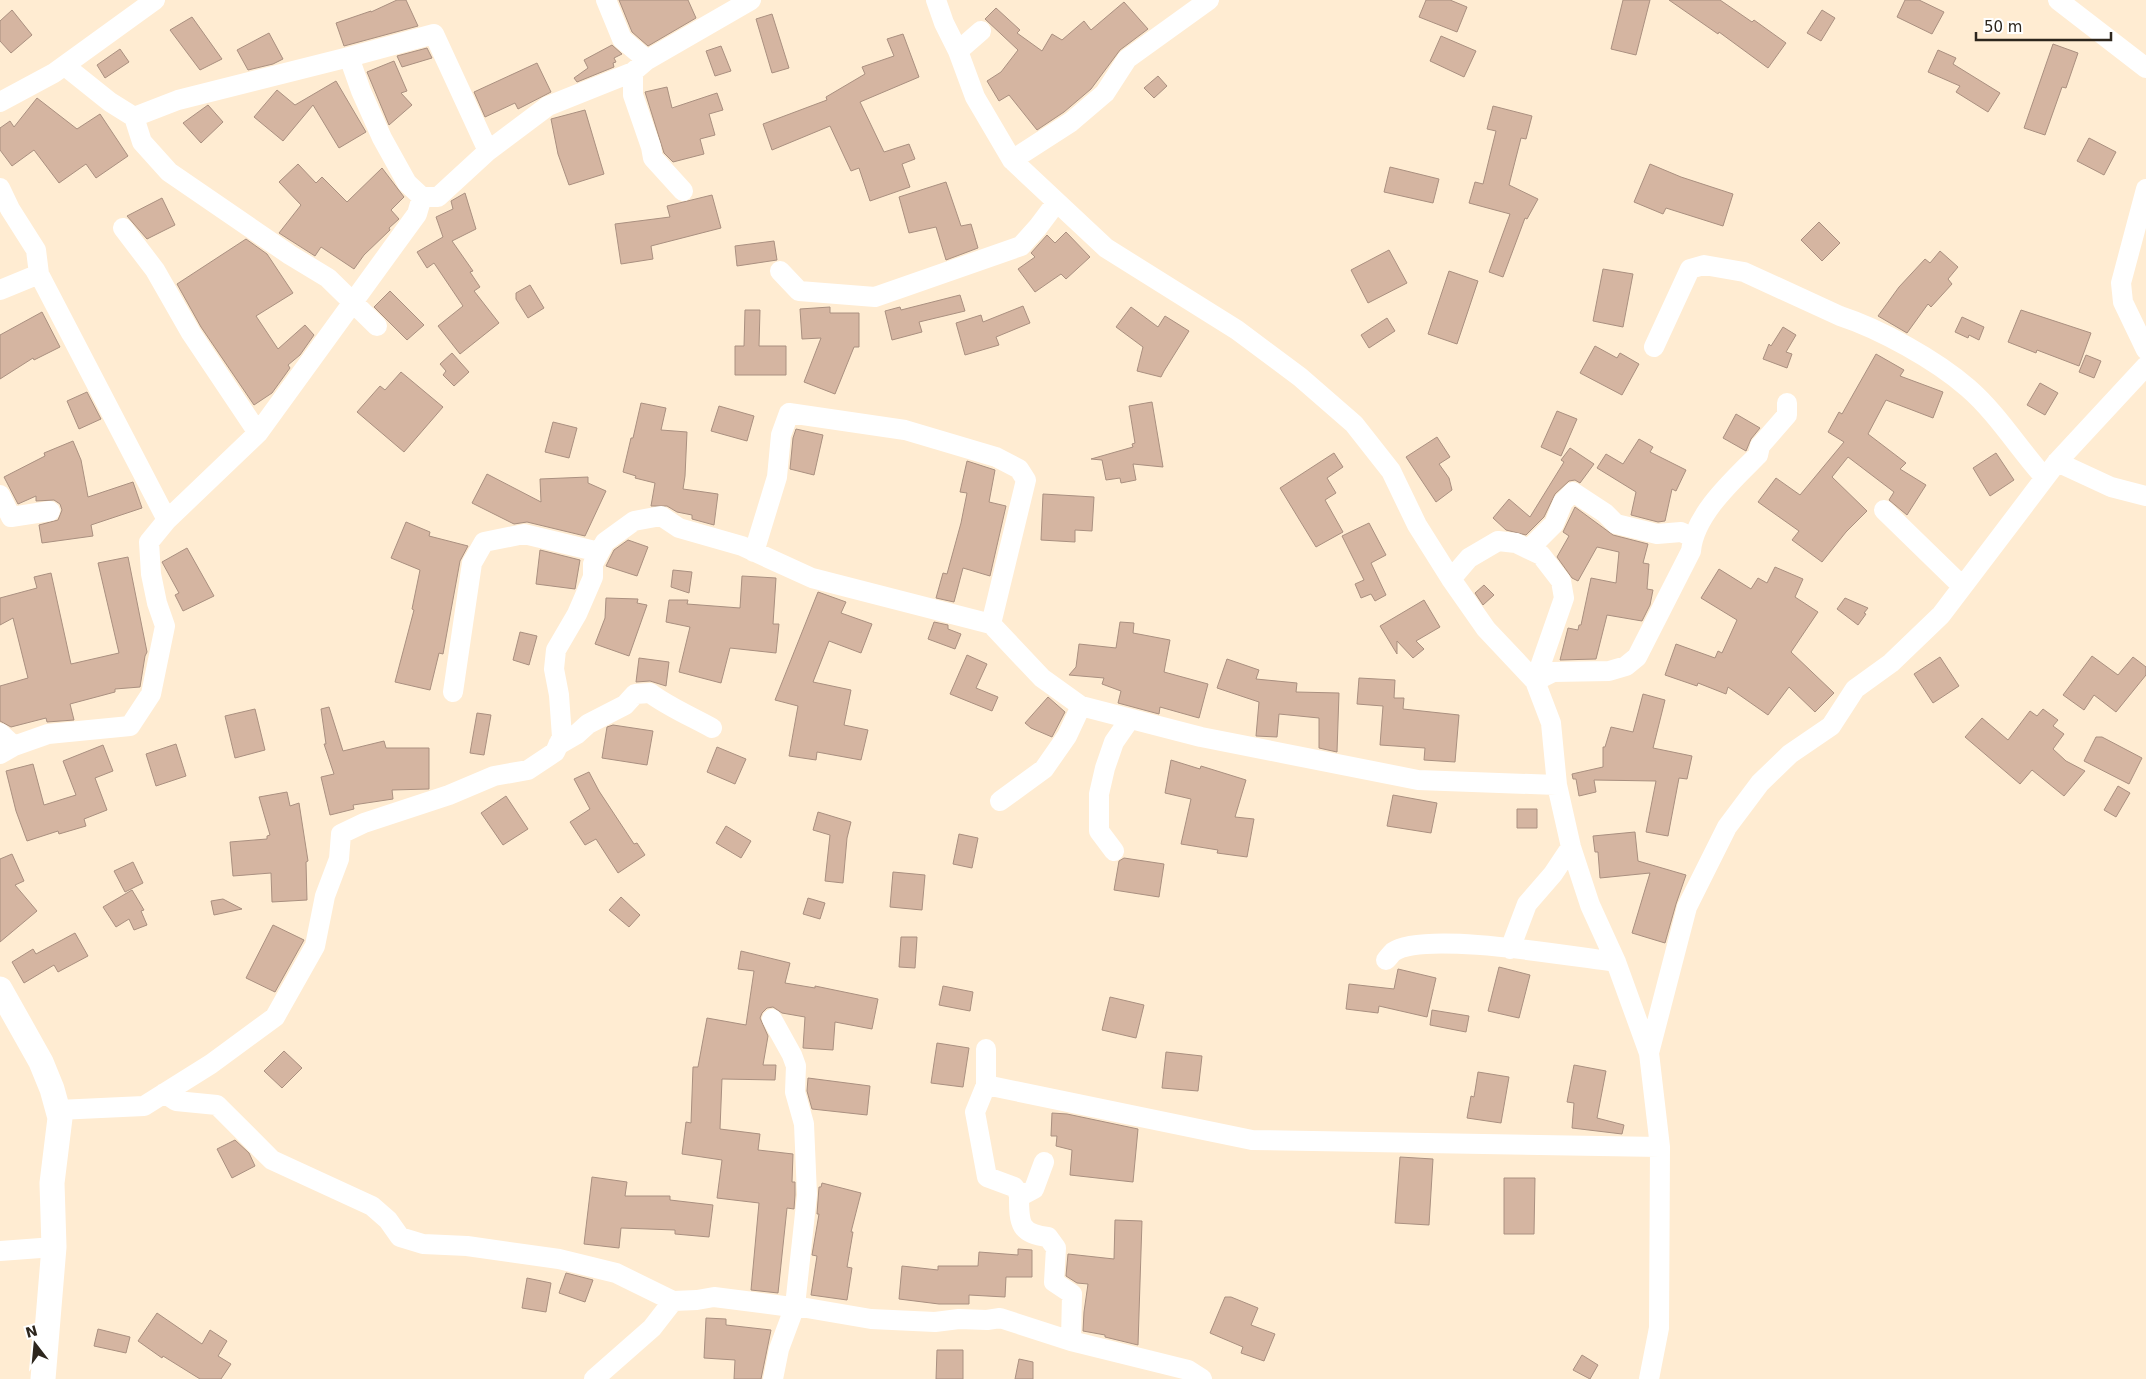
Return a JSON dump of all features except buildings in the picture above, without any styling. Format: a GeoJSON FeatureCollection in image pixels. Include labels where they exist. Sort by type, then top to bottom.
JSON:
{"type":"FeatureCollection","features":[{"type":"Feature","properties":{"kind":"street"},"geometry":{"type":"LineString","coordinates":[[0,102],[54,74],[155,0]]}},
{"type":"Feature","properties":{"kind":"street"},"geometry":{"type":"LineString","coordinates":[[606,0],[622,39],[640,66],[633,95],[653,158],[683,191]]}},
{"type":"Feature","properties":{"kind":"street"},"geometry":{"type":"LineString","coordinates":[[349,57],[361,91],[382,138],[407,183],[422,197],[438,197],[488,151],[548,106],[640,66],[751,0]]}},
{"type":"Feature","properties":{"kind":"street"},"geometry":{"type":"LineString","coordinates":[[936,0],[975,97],[1012,160],[1106,248],[1238,330],[1300,376],[1354,424],[1391,471],[1417,525],[1450,579],[1486,629],[1535,681],[1551,723],[1557,785],[1571,847],[1590,905],[1616,962],[1649,1053],[1660,1147],[1660,1328],[1649,1379]]}},
{"type":"Feature","properties":{"kind":"street"},"geometry":{"type":"LineString","coordinates":[[1012,160],[1071,122],[1105,94],[1127,59],[1209,0]]}},
{"type":"Feature","properties":{"kind":"street"},"geometry":{"type":"LineString","coordinates":[[2058,0],[2146,68]]}},
{"type":"Feature","properties":{"kind":"street"},"geometry":{"type":"LineString","coordinates":[[958,51],[981,31]]}},
{"type":"Feature","properties":{"kind":"street"},"geometry":{"type":"LineString","coordinates":[[134,117],[178,100],[434,34],[488,151]]}},
{"type":"Feature","properties":{"kind":"street"},"geometry":{"type":"LineString","coordinates":[[65,66],[110,102],[134,117],[142,142],[169,172],[290,255],[328,278],[377,326]]}},
{"type":"Feature","properties":{"kind":"street"},"geometry":{"type":"LineString","coordinates":[[0,188],[10,209],[36,250],[39,274],[167,520]]}},
{"type":"Feature","properties":{"kind":"street"},"geometry":{"type":"LineString","coordinates":[[2146,189],[2121,283],[2123,302],[2146,350]]}},
{"type":"Feature","properties":{"kind":"street"},"geometry":{"type":"LineString","coordinates":[[5,745],[48,734],[130,726],[151,694],[165,626],[157,603],[151,574],[149,542],[167,520],[258,434],[418,214],[422,197]]}},
{"type":"Feature","properties":{"kind":"street"},"geometry":{"type":"LineString","coordinates":[[780,271],[799,291],[875,296],[1021,246],[1056,203]]}},
{"type":"Feature","properties":{"kind":"street"},"geometry":{"type":"LineString","coordinates":[[123,228],[155,270],[191,334],[258,434]]}},
{"type":"Feature","properties":{"kind":"street"},"geometry":{"type":"LineString","coordinates":[[1654,347],[1690,269],[1704,265],[1744,272],[1855,321],[1917,352],[1968,388],[2045,478]]}},
{"type":"Feature","properties":{"kind":"street"},"geometry":{"type":"LineString","coordinates":[[0,290],[39,274]]}},
{"type":"Feature","properties":{"kind":"street"},"geometry":{"type":"LineString","coordinates":[[1649,1053],[1687,907],[1727,827],[1760,783],[1790,754],[1831,726],[1854,689],[1891,663],[1941,615],[2058,462],[2146,366]]}},
{"type":"Feature","properties":{"kind":"street"},"geometry":{"type":"LineString","coordinates":[[1535,681],[1553,672],[1610,671],[1626,666],[1637,657],[1691,551],[1692,537],[1702,518],[1736,477],[1758,455],[1760,446],[1787,414],[1787,403]]}},
{"type":"Feature","properties":{"kind":"street"},"geometry":{"type":"LineString","coordinates":[[754,552],[777,477],[781,434],[789,412],[905,430],[987,454],[1019,469],[1026,480],[992,624]]}},
{"type":"Feature","properties":{"kind":"street"},"geometry":{"type":"LineString","coordinates":[[2058,462],[2111,487],[2146,496]]}},
{"type":"Feature","properties":{"kind":"street"},"geometry":{"type":"LineString","coordinates":[[1529,549],[1554,524],[1563,502],[1572,492],[1605,512],[1616,524],[1657,534],[1681,532],[1692,537]]}},
{"type":"Feature","properties":{"kind":"street"},"geometry":{"type":"LineString","coordinates":[[0,495],[11,517],[50,511]]}},
{"type":"Feature","properties":{"kind":"street"},"geometry":{"type":"LineString","coordinates":[[1884,510],[1962,586]]}},
{"type":"Feature","properties":{"kind":"street"},"geometry":{"type":"LineString","coordinates":[[58,1110],[144,1106],[211,1064],[275,1017],[315,946],[325,896],[339,859],[341,834],[364,823],[449,795],[494,776],[528,770],[555,752],[562,737],[559,695],[554,669],[556,650],[577,614],[593,577],[593,564],[605,542],[634,521],[660,516],[678,528],[742,546],[812,578],[992,624],[1042,678],[1081,706],[1202,737],[1418,780],[1557,785]]}},
{"type":"Feature","properties":{"kind":"street"},"geometry":{"type":"LineString","coordinates":[[452,692],[472,563],[484,542],[524,534],[599,552]]}},
{"type":"Feature","properties":{"kind":"street"},"geometry":{"type":"LineString","coordinates":[[1450,579],[1469,558],[1498,541],[1516,543],[1541,555],[1561,581],[1564,598],[1535,681]]}},
{"type":"Feature","properties":{"kind":"street"},"geometry":{"type":"LineString","coordinates":[[558,745],[577,734],[588,724],[625,705],[636,694],[650,693],[663,703],[671,704],[712,728]]}},
{"type":"Feature","properties":{"kind":"street"},"geometry":{"type":"LineString","coordinates":[[1000,801],[1044,769],[1067,736],[1081,706]]}},
{"type":"Feature","properties":{"kind":"street"},"geometry":{"type":"LineString","coordinates":[[1114,851],[1099,830],[1099,794],[1114,742],[1130,719]]}},
{"type":"Feature","properties":{"kind":"street"},"geometry":{"type":"LineString","coordinates":[[1510,949],[1527,904],[1553,874],[1571,847]]}},
{"type":"Feature","properties":{"kind":"street"},"geometry":{"type":"LineString","coordinates":[[1386,960],[1394,951],[1419,944],[1462,942],[1616,962]]}},
{"type":"Feature","properties":{"kind":"street"},"geometry":{"type":"LineString","coordinates":[[0,989],[41,1062],[52,1089],[60,1118],[52,1182],[54,1247],[43,1379]]}},
{"type":"Feature","properties":{"kind":"street"},"geometry":{"type":"LineString","coordinates":[[772,1019],[796,1066],[795,1092],[804,1124],[808,1196],[795,1306],[779,1349],[772,1379]]}},
{"type":"Feature","properties":{"kind":"street"},"geometry":{"type":"LineString","coordinates":[[986,1049],[986,1085],[975,1112],[987,1177],[1014,1187],[1021,1196]]}},
{"type":"Feature","properties":{"kind":"street"},"geometry":{"type":"LineString","coordinates":[[986,1085],[1252,1140],[1660,1147]]}},
{"type":"Feature","properties":{"kind":"street"},"geometry":{"type":"LineString","coordinates":[[164,1094],[176,1101],[217,1105],[272,1160],[372,1206],[388,1220],[400,1237],[423,1244],[466,1246],[559,1259],[616,1273],[673,1301],[714,1297],[795,1306],[871,1319],[935,1322],[959,1319],[987,1320],[1000,1318],[1071,1341],[1188,1370],[1202,1379]]}},
{"type":"Feature","properties":{"kind":"street"},"geometry":{"type":"LineString","coordinates":[[1044,1162],[1034,1189],[1019,1197],[1019,1213],[1025,1230],[1032,1235],[1048,1237],[1056,1248],[1054,1282],[1072,1294],[1071,1341]]}},
{"type":"Feature","properties":{"kind":"street"},"geometry":{"type":"LineString","coordinates":[[0,1251],[54,1247]]}},
{"type":"Feature","properties":{"kind":"street"},"geometry":{"type":"LineString","coordinates":[[594,1379],[652,1328],[673,1301]]}}]}
